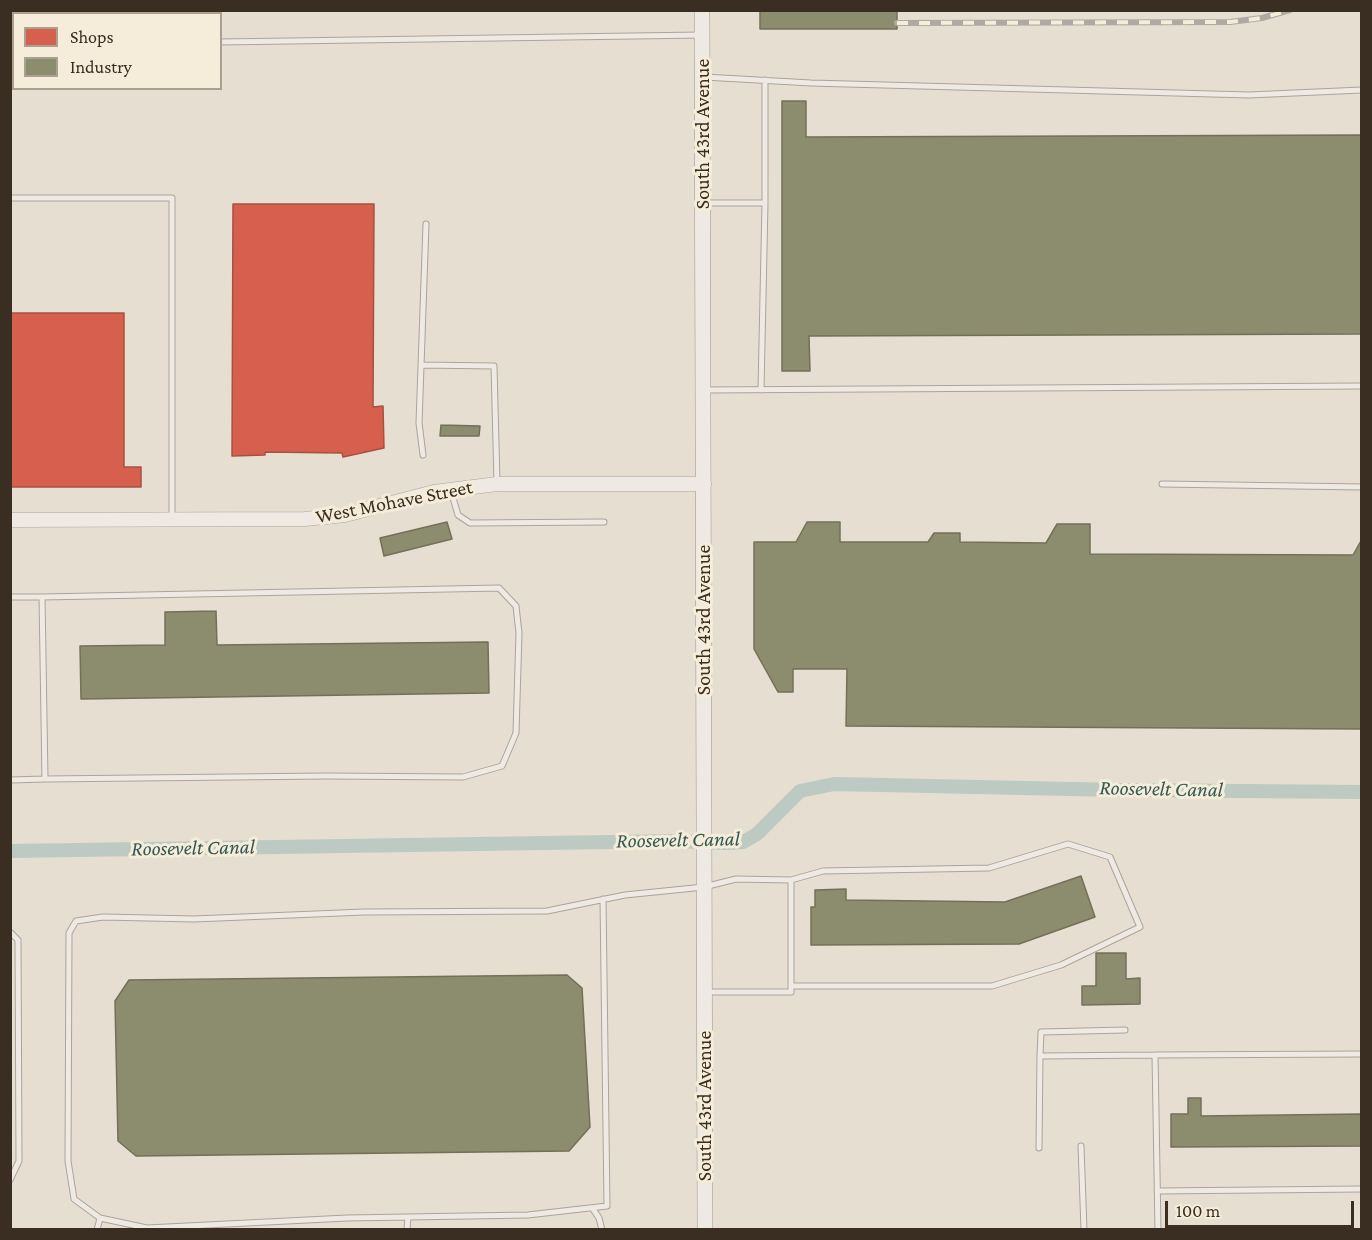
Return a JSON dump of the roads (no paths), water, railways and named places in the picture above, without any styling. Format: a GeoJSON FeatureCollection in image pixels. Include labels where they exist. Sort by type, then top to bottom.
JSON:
{"type":"FeatureCollection","features":[{"type":"Feature","properties":{"kind":"main road","name":"South 43rd Avenue"},"geometry":{"type":"LineString","coordinates":[[702,10],[705,1230]]}},
{"type":"Feature","properties":{"kind":"street","name":"West Mohave Street"},"geometry":{"type":"LineString","coordinates":[[10,520],[305,519],[345,515],[451,490],[498,484],[704,484]]}},
{"type":"Feature","properties":{"kind":"lane"},"geometry":{"type":"LineString","coordinates":[[222,42],[702,35]]}},
{"type":"Feature","properties":{"kind":"lane"},"geometry":{"type":"LineString","coordinates":[[702,76],[765,80],[1249,95],[1362,90]]}},
{"type":"Feature","properties":{"kind":"lane"},"geometry":{"type":"LineString","coordinates":[[761,390],[765,80]]}},
{"type":"Feature","properties":{"kind":"lane"},"geometry":{"type":"LineString","coordinates":[[10,198],[172,198],[172,519]]}},
{"type":"Feature","properties":{"kind":"lane"},"geometry":{"type":"LineString","coordinates":[[703,202],[765,203]]}},
{"type":"Feature","properties":{"kind":"lane"},"geometry":{"type":"LineString","coordinates":[[423,455],[419,423],[426,224]]}},
{"type":"Feature","properties":{"kind":"lane"},"geometry":{"type":"LineString","coordinates":[[421,364],[494,366],[498,484]]}},
{"type":"Feature","properties":{"kind":"lane"},"geometry":{"type":"LineString","coordinates":[[704,390],[1362,386]]}},
{"type":"Feature","properties":{"kind":"lane"},"geometry":{"type":"LineString","coordinates":[[1162,484],[1362,488]]}},
{"type":"Feature","properties":{"kind":"lane"},"geometry":{"type":"LineString","coordinates":[[451,490],[458,515],[470,523],[604,522]]}},
{"type":"Feature","properties":{"kind":"lane"},"geometry":{"type":"LineString","coordinates":[[10,597],[499,588],[516,606],[519,633],[516,733],[502,766],[463,777],[326,776],[10,780]]}},
{"type":"Feature","properties":{"kind":"lane"},"geometry":{"type":"LineString","coordinates":[[42,597],[45,779]]}},
{"type":"Feature","properties":{"kind":"lane"},"geometry":{"type":"LineString","coordinates":[[603,899],[607,1206],[528,1215],[408,1217],[147,1228],[100,1218],[74,1199],[68,1161],[69,933],[76,921],[103,917],[194,919],[364,912],[547,911],[603,899],[704,887],[736,879],[791,880],[823,871],[989,868],[1068,844],[1110,857],[1140,927],[1061,965],[992,986],[791,986]]}},
{"type":"Feature","properties":{"kind":"lane"},"geometry":{"type":"LineString","coordinates":[[704,992],[791,992],[791,880]]}},
{"type":"Feature","properties":{"kind":"lane"},"geometry":{"type":"LineString","coordinates":[[10,932],[18,940],[19,1150],[19,1161],[10,1180]]}},
{"type":"Feature","properties":{"kind":"lane"},"geometry":{"type":"LineString","coordinates":[[1039,1148],[1041,1032],[1125,1030]]}},
{"type":"Feature","properties":{"kind":"lane"},"geometry":{"type":"LineString","coordinates":[[1040,1056],[1362,1054]]}},
{"type":"Feature","properties":{"kind":"lane"},"geometry":{"type":"LineString","coordinates":[[1155,1055],[1158,1230]]}},
{"type":"Feature","properties":{"kind":"lane"},"geometry":{"type":"LineString","coordinates":[[1081,1146],[1084,1230]]}},
{"type":"Feature","properties":{"kind":"lane"},"geometry":{"type":"LineString","coordinates":[[1157,1191],[1362,1189]]}},
{"type":"Feature","properties":{"kind":"lane"},"geometry":{"type":"LineString","coordinates":[[593,1209],[599,1218],[602,1230]]}},
{"type":"Feature","properties":{"kind":"lane"},"geometry":{"type":"LineString","coordinates":[[407,1230],[408,1217]]}},
{"type":"Feature","properties":{"kind":"lane"},"geometry":{"type":"LineString","coordinates":[[97,1230],[100,1218]]}},
{"type":"Feature","properties":{"kind":"waterway","name":"Roosevelt Canal"},"geometry":{"type":"LineString","coordinates":[[10,851],[677,841],[743,842],[757,834],[800,791],[834,784],[1362,792]]}},
{"type":"Feature","properties":{"kind":"railway"},"geometry":{"type":"LineString","coordinates":[[897,23],[1230,22],[1262,18],[1290,10]]}}]}
